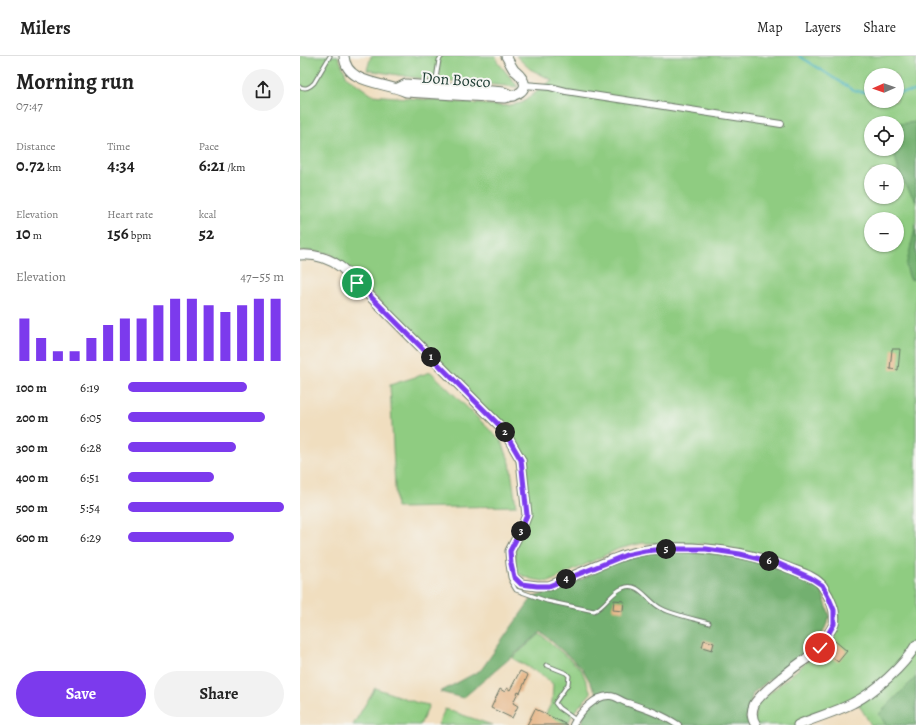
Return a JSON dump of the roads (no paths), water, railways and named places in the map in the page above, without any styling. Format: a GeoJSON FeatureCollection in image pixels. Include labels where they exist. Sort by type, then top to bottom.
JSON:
{"type":"FeatureCollection","features":[{"type":"Feature","properties":{"kind":"street","name":"Don Bosco"},"geometry":{"type":"LineString","coordinates":[[344,56],[344,63],[353,75],[364,80],[398,88],[406,92],[504,98],[513,96],[522,91],[524,85]]}},
{"type":"Feature","properties":{"kind":"street"},"geometry":{"type":"LineString","coordinates":[[506,56],[522,78],[524,85],[550,87],[566,91],[781,124]]}},
{"type":"Feature","properties":{"kind":"street","name":"Don Bosco"},"geometry":{"type":"LineString","coordinates":[[398,88],[406,84],[435,86],[504,92],[513,96]]}},
{"type":"Feature","properties":{"kind":"street"},"geometry":{"type":"LineString","coordinates":[[300,255],[318,255],[328,259],[342,268],[503,429],[521,460],[527,515],[510,551],[514,577],[521,584],[549,586],[626,555],[645,551],[706,549],[740,554],[777,563],[811,578],[822,585],[834,610],[834,624],[820,648],[792,669],[754,704],[752,712],[753,721],[756,725]]}},
{"type":"Feature","properties":{"kind":"street"},"geometry":{"type":"LineString","coordinates":[[798,725],[853,703],[875,689],[895,671],[913,651],[916,645]]}},
{"type":"Feature","properties":{"kind":"street"},"geometry":{"type":"LineString","coordinates":[[574,722],[586,708],[598,699],[610,696],[667,717],[678,725]]}},
{"type":"Feature","properties":{"kind":"lane"},"geometry":{"type":"LineString","coordinates":[[300,87],[310,87],[314,83],[330,56]]}},
{"type":"Feature","properties":{"kind":"lane"},"geometry":{"type":"LineString","coordinates":[[435,86],[439,60],[442,56]]}},
{"type":"Feature","properties":{"kind":"lane"},"geometry":{"type":"LineString","coordinates":[[514,577],[511,582],[516,590],[547,600],[594,611],[600,608],[608,598],[622,588],[629,586],[636,588],[659,607],[709,623]]}},
{"type":"Feature","properties":{"kind":"lane"},"geometry":{"type":"LineString","coordinates":[[546,665],[566,673],[569,676],[568,684],[555,703],[559,708],[571,715],[574,722]]}},
{"type":"Feature","properties":{"kind":"waterway"},"geometry":{"type":"LineString","coordinates":[[799,56],[853,90],[864,92]]}},
{"type":"Feature","properties":{"kind":"waterway"},"geometry":{"type":"LineString","coordinates":[[904,92],[916,91]]}}]}
